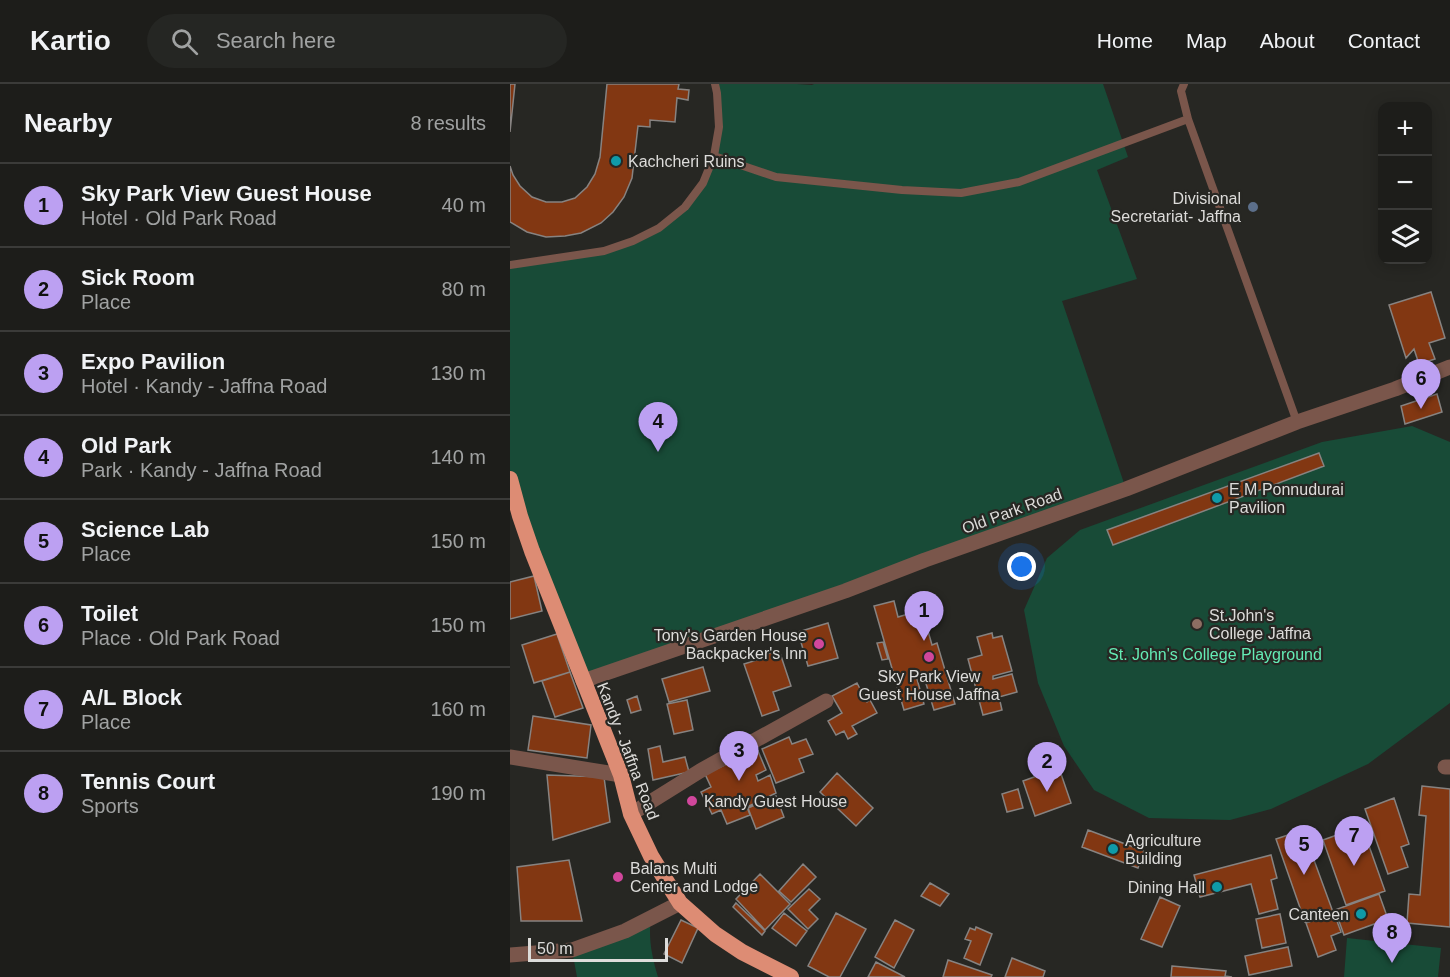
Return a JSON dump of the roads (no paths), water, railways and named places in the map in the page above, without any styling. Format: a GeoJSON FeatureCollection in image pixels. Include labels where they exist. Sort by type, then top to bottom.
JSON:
{"type":"FeatureCollection","features":[{"type":"Feature","properties":{"kind":"highway","name":"Kandy - Jaffna Road"},"geometry":{"type":"LineString","coordinates":[[510,479],[532,550],[621,775],[631,814],[651,856],[680,903],[715,934],[742,952],[791,977]]}},
{"type":"Feature","properties":{"kind":"street","name":"Old Park Road"},"geometry":{"type":"LineString","coordinates":[[583,681],[845,591],[936,556],[1126,489],[1297,422],[1395,389],[1450,367]]}},
{"type":"Feature","properties":{"kind":"street"},"geometry":{"type":"LineString","coordinates":[[631,814],[700,771],[826,701]]}},
{"type":"Feature","properties":{"kind":"street"},"geometry":{"type":"LineString","coordinates":[[510,757],[621,775]]}},
{"type":"Feature","properties":{"kind":"street"},"geometry":{"type":"LineString","coordinates":[[510,955],[572,950],[625,931],[680,903]]}},
{"type":"Feature","properties":{"kind":"lane"},"geometry":{"type":"LineString","coordinates":[[510,265],[604,251],[633,241],[659,228],[686,207],[703,183],[714,156],[719,127],[715,84]]}},
{"type":"Feature","properties":{"kind":"lane"},"geometry":{"type":"LineString","coordinates":[[1184,84],[1181,92],[1188,119],[1297,422]]}},
{"type":"Feature","properties":{"kind":"lane"},"geometry":{"type":"LineString","coordinates":[[714,156],[776,177],[961,194],[1019,182],[1188,119]]}},
{"type":"Feature","properties":{"kind":"place","name":"Kachcheri Ruins"},"geometry":{"type":"Point","coordinates":[616,161]}},
{"type":"Feature","properties":{"kind":"place","name":"Divisional Secretariat- Jaffna"},"geometry":{"type":"Point","coordinates":[1253,207]}},
{"type":"Feature","properties":{"kind":"place","name":"Toilet"},"geometry":{"type":"Point","coordinates":[1421,409]}},
{"type":"Feature","properties":{"kind":"place","name":"Old Park"},"geometry":{"type":"Point","coordinates":[658,452]}},
{"type":"Feature","properties":{"kind":"place","name":"E M Ponnudurai Pavilion"},"geometry":{"type":"Point","coordinates":[1217,498]}},
{"type":"Feature","properties":{"kind":"place","name":"St.John's College Jaffna"},"geometry":{"type":"Point","coordinates":[1197,624]}},
{"type":"Feature","properties":{"kind":"place","name":"Sky Park View Guest House"},"geometry":{"type":"Point","coordinates":[924,641]}},
{"type":"Feature","properties":{"kind":"place","name":"Tony's Garden House Backpacker's Inn"},"geometry":{"type":"Point","coordinates":[819,644]}},
{"type":"Feature","properties":{"kind":"place","name":"Sky Park View Guest House Jaffna"},"geometry":{"type":"Point","coordinates":[929,657]}},
{"type":"Feature","properties":{"kind":"place","name":"Expo Pavilion"},"geometry":{"type":"Point","coordinates":[739,781]}},
{"type":"Feature","properties":{"kind":"place","name":"Sick Room"},"geometry":{"type":"Point","coordinates":[1047,792]}},
{"type":"Feature","properties":{"kind":"place","name":"Kandy Guest House"},"geometry":{"type":"Point","coordinates":[692,801]}},
{"type":"Feature","properties":{"kind":"place","name":"Agriculture Building"},"geometry":{"type":"Point","coordinates":[1113,849]}},
{"type":"Feature","properties":{"kind":"place","name":"A/L Block"},"geometry":{"type":"Point","coordinates":[1354,866]}},
{"type":"Feature","properties":{"kind":"place","name":"Science Lab"},"geometry":{"type":"Point","coordinates":[1304,875]}},
{"type":"Feature","properties":{"kind":"place","name":"Balans Multi Center and Lodge"},"geometry":{"type":"Point","coordinates":[618,877]}},
{"type":"Feature","properties":{"kind":"place","name":"Dining Hall"},"geometry":{"type":"Point","coordinates":[1217,887]}},
{"type":"Feature","properties":{"kind":"place","name":"Canteen"},"geometry":{"type":"Point","coordinates":[1361,914]}},
{"type":"Feature","properties":{"kind":"place","name":"Tennis Court"},"geometry":{"type":"Point","coordinates":[1392,963]}},
{"type":"Feature","properties":{"kind":"park label","name":"St. John's College Playground"},"geometry":{"type":"Point","coordinates":[1215,654]}}]}
